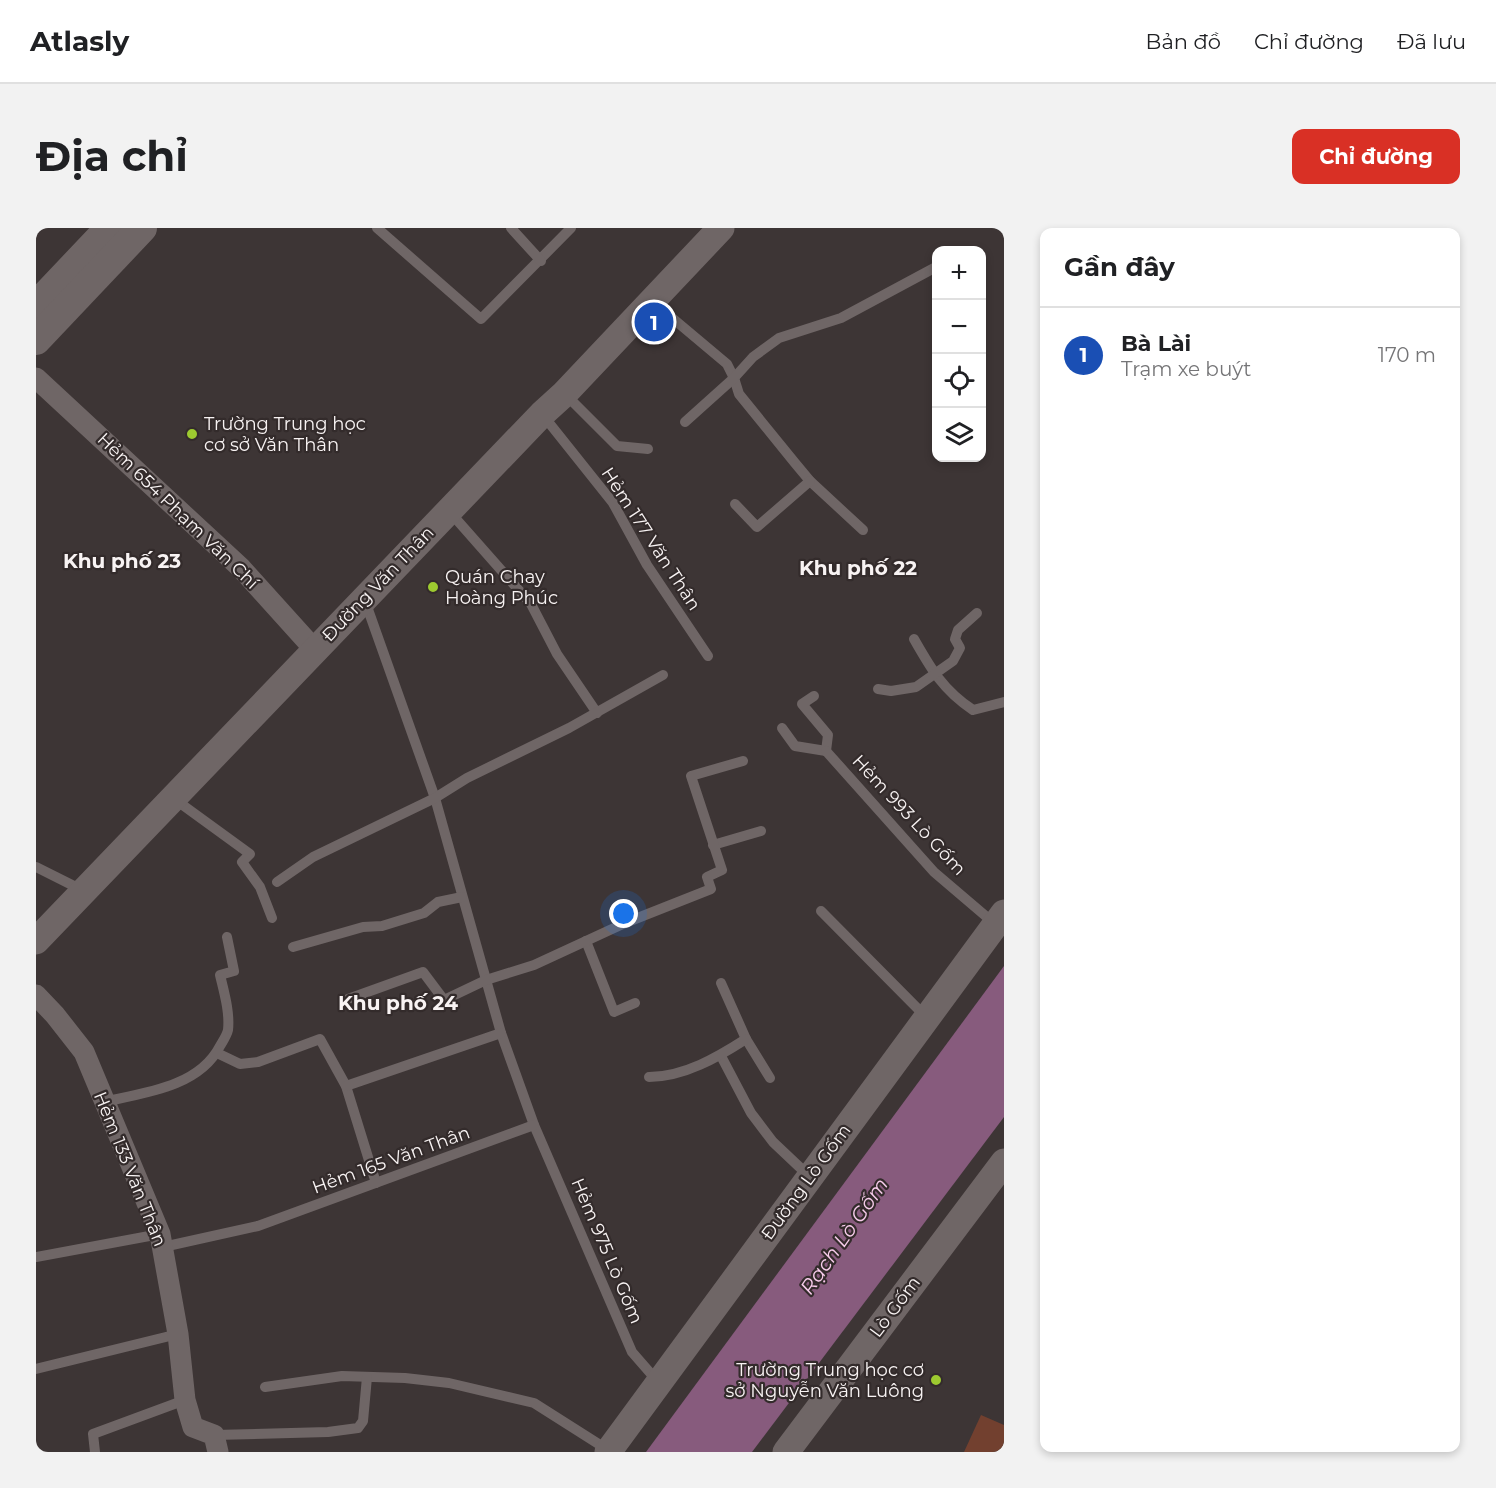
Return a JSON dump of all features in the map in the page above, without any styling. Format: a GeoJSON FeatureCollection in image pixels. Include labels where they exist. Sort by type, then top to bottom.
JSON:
{"type":"FeatureCollection","features":[{"type":"Feature","properties":{"kind":"main road"},"geometry":{"type":"LineString","coordinates":[[36,306],[110,228]]}},
{"type":"Feature","properties":{"kind":"main road"},"geometry":{"type":"LineString","coordinates":[[36,340],[142,228]]}},
{"type":"Feature","properties":{"kind":"street","name":"Đường Văn Thân"},"geometry":{"type":"LineString","coordinates":[[36,941],[721,228]]}},
{"type":"Feature","properties":{"kind":"street","name":"Hẻm 654 Phạm Văn Chí"},"geometry":{"type":"LineString","coordinates":[[36,378],[241,568],[315,650]]}},
{"type":"Feature","properties":{"kind":"street","name":"Đường Lò Gốm"},"geometry":{"type":"LineString","coordinates":[[609,1451],[1000,918]]}},
{"type":"Feature","properties":{"kind":"street","name":"Hẻm 133 Văn Thân"},"geometry":{"type":"LineString","coordinates":[[36,995],[84,1052],[162,1241],[178,1334],[185,1400],[193,1427],[216,1443]]}},
{"type":"Feature","properties":{"kind":"street","name":"Lò Gốm"},"geometry":{"type":"LineString","coordinates":[[786,1452],[1004,1162]]}},
{"type":"Feature","properties":{"kind":"lane"},"geometry":{"type":"LineString","coordinates":[[377,228],[390,232],[482,319],[571,228]]}},
{"type":"Feature","properties":{"kind":"lane"},"geometry":{"type":"LineString","coordinates":[[511,228],[541,261]]}},
{"type":"Feature","properties":{"kind":"lane"},"geometry":{"type":"LineString","coordinates":[[685,422],[734,378],[753,357],[779,338],[841,318],[932,269]]}},
{"type":"Feature","properties":{"kind":"lane"},"geometry":{"type":"LineString","coordinates":[[652,300],[727,364],[739,394],[810,481],[863,530]]}},
{"type":"Feature","properties":{"kind":"lane"},"geometry":{"type":"LineString","coordinates":[[564,393],[616,446],[648,449]]}},
{"type":"Feature","properties":{"kind":"lane","name":"Hẻm 177 Văn Thân"},"geometry":{"type":"LineString","coordinates":[[542,414],[613,503],[647,565],[708,656]]}},
{"type":"Feature","properties":{"kind":"lane"},"geometry":{"type":"LineString","coordinates":[[735,504],[757,527],[810,481]]}},
{"type":"Feature","properties":{"kind":"lane"},"geometry":{"type":"LineString","coordinates":[[449,511],[531,604],[557,654],[597,713]]}},
{"type":"Feature","properties":{"kind":"lane"},"geometry":{"type":"LineString","coordinates":[[364,600],[435,798],[501,1033],[534,1125]]}},
{"type":"Feature","properties":{"kind":"lane"},"geometry":{"type":"LineString","coordinates":[[878,689],[891,691],[916,687],[953,661],[960,648],[955,639],[958,630],[977,613]]}},
{"type":"Feature","properties":{"kind":"lane"},"geometry":{"type":"LineString","coordinates":[[914,639],[933,674],[956,698],[974,710],[1004,702]]}},
{"type":"Feature","properties":{"kind":"lane"},"geometry":{"type":"LineString","coordinates":[[278,882],[313,857],[435,798],[466,778],[569,728],[663,675]]}},
{"type":"Feature","properties":{"kind":"lane"},"geometry":{"type":"LineString","coordinates":[[782,728],[795,746],[826,751],[828,735],[802,704],[814,696]]}},
{"type":"Feature","properties":{"kind":"lane","name":"Hẻm 993 Lò Gốm"},"geometry":{"type":"LineString","coordinates":[[826,751],[934,872],[1000,918]]}},
{"type":"Feature","properties":{"kind":"lane"},"geometry":{"type":"LineString","coordinates":[[348,999],[423,972],[444,1000],[486,980],[534,965],[625,923],[711,889],[707,877],[722,870],[691,776],[742,761]]}},
{"type":"Feature","properties":{"kind":"lane"},"geometry":{"type":"LineString","coordinates":[[173,797],[250,854],[242,862],[260,887],[272,918]]}},
{"type":"Feature","properties":{"kind":"lane"},"geometry":{"type":"LineString","coordinates":[[713,845],[761,831]]}},
{"type":"Feature","properties":{"kind":"lane"},"geometry":{"type":"LineString","coordinates":[[36,867],[85,892]]}},
{"type":"Feature","properties":{"kind":"lane"},"geometry":{"type":"LineString","coordinates":[[293,947],[363,927],[382,926],[424,913],[438,902],[462,897]]}},
{"type":"Feature","properties":{"kind":"lane"},"geometry":{"type":"LineString","coordinates":[[821,911],[927,1018]]}},
{"type":"Feature","properties":{"kind":"lane"},"geometry":{"type":"LineString","coordinates":[[103,1101],[172,1084],[200,1072],[217,1053],[228,1032],[227,1009],[220,975],[234,971],[227,938]]}},
{"type":"Feature","properties":{"kind":"lane"},"geometry":{"type":"LineString","coordinates":[[586,940],[614,1012],[635,1003]]}},
{"type":"Feature","properties":{"kind":"lane"},"geometry":{"type":"LineString","coordinates":[[721,983],[746,1039],[770,1078]]}},
{"type":"Feature","properties":{"kind":"lane"},"geometry":{"type":"LineString","coordinates":[[346,1086],[501,1033]]}},
{"type":"Feature","properties":{"kind":"lane"},"geometry":{"type":"LineString","coordinates":[[649,1077],[659,1077],[691,1068],[721,1056],[746,1039]]}},
{"type":"Feature","properties":{"kind":"lane"},"geometry":{"type":"LineString","coordinates":[[217,1053],[240,1064],[258,1062],[320,1040],[346,1086],[376,1183]]}},
{"type":"Feature","properties":{"kind":"lane"},"geometry":{"type":"LineString","coordinates":[[721,1056],[751,1113],[773,1142],[810,1177]]}},
{"type":"Feature","properties":{"kind":"lane","name":"Hẻm 165 Văn Thân"},"geometry":{"type":"LineString","coordinates":[[36,1257],[258,1226],[534,1125]]}},
{"type":"Feature","properties":{"kind":"lane","name":"Hẻm 975 Lò Gốm"},"geometry":{"type":"LineString","coordinates":[[534,1125],[632,1352],[659,1383]]}},
{"type":"Feature","properties":{"kind":"lane"},"geometry":{"type":"LineString","coordinates":[[36,1369],[178,1334]]}},
{"type":"Feature","properties":{"kind":"lane"},"geometry":{"type":"LineString","coordinates":[[265,1387],[342,1376],[405,1378],[449,1383],[534,1403],[609,1451]]}},
{"type":"Feature","properties":{"kind":"lane"},"geometry":{"type":"LineString","coordinates":[[216,1443],[358,1428],[363,1421],[367,1377]]}},
{"type":"Feature","properties":{"kind":"lane"},"geometry":{"type":"LineString","coordinates":[[95,1452],[93,1434],[185,1400]]}},
{"type":"Feature","properties":{"kind":"water","name":"Rạch Lò Gốm"},"geometry":{"type":"Polygon","coordinates":[[[1004,966],[1004,1117],[752,1452],[646,1452],[1004,966]]]}},
{"type":"Feature","properties":{"kind":"building"},"geometry":{"type":"Polygon","coordinates":[[[981,1415],[1004,1425],[1004,1452],[964,1452],[981,1415]]]}},
{"type":"Feature","properties":{"kind":"place","name":"Bà Lài"},"geometry":{"type":"Point","coordinates":[654,322]}},
{"type":"Feature","properties":{"kind":"place","name":"Trường Trung học cơ sở Văn Thân"},"geometry":{"type":"Point","coordinates":[192,434]}},
{"type":"Feature","properties":{"kind":"place","name":"Quán Chay Hoàng Phúc"},"geometry":{"type":"Point","coordinates":[433,587]}},
{"type":"Feature","properties":{"kind":"place","name":"Trường Trung học cơ sở Nguyễn Văn Luông"},"geometry":{"type":"Point","coordinates":[936,1380]}},
{"type":"Feature","properties":{"kind":"district","name":"Khu phố 23"},"geometry":{"type":"Point","coordinates":[122,561]}},
{"type":"Feature","properties":{"kind":"district","name":"Khu phố 22"},"geometry":{"type":"Point","coordinates":[858,568]}},
{"type":"Feature","properties":{"kind":"district","name":"Khu phố 24"},"geometry":{"type":"Point","coordinates":[398,1003]}}]}
